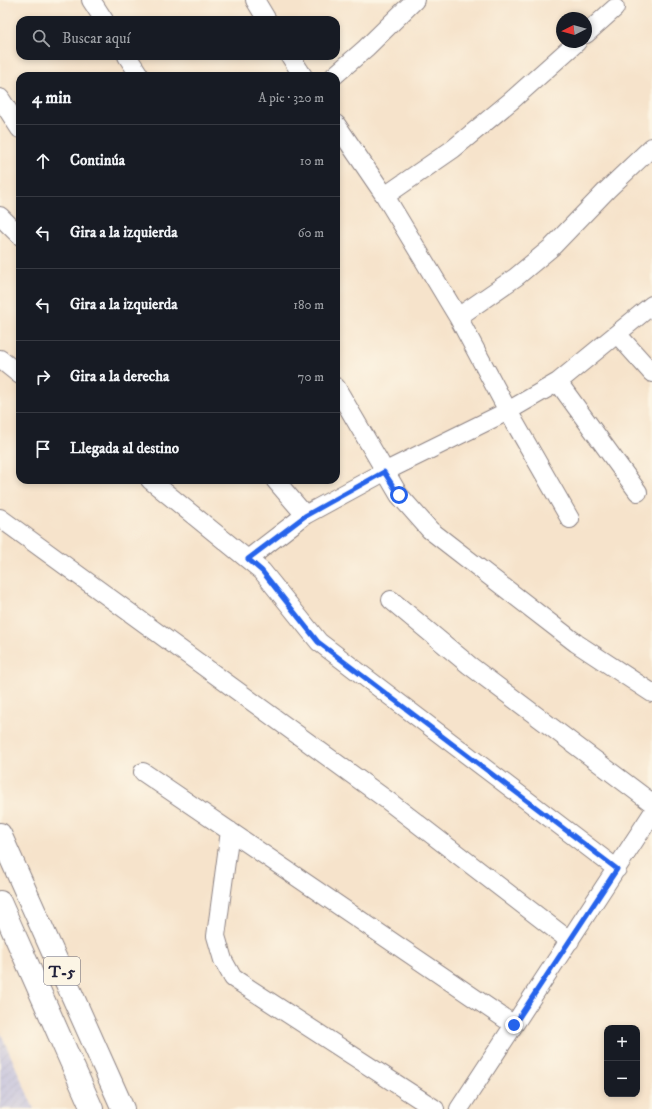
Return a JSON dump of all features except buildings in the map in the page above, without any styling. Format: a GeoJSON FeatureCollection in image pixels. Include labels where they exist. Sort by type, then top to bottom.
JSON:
{"type":"FeatureCollection","features":[{"type":"Feature","properties":{"kind":"highway","name":"T-5"},"geometry":{"type":"LineString","coordinates":[[0,834],[123,1109]]}},
{"type":"Feature","properties":{"kind":"highway","name":"T-5"},"geometry":{"type":"LineString","coordinates":[[0,902],[92,1109]]}},
{"type":"Feature","properties":{"kind":"street"},"geometry":{"type":"LineString","coordinates":[[91,0],[101,16]]}},
{"type":"Feature","properties":{"kind":"street"},"geometry":{"type":"LineString","coordinates":[[255,0],[265,16]]}},
{"type":"Feature","properties":{"kind":"street"},"geometry":{"type":"LineString","coordinates":[[339,72],[366,48],[415,0]]}},
{"type":"Feature","properties":{"kind":"street"},"geometry":{"type":"LineString","coordinates":[[592,29],[615,8]]}},
{"type":"Feature","properties":{"kind":"street"},"geometry":{"type":"LineString","coordinates":[[385,196],[453,149],[511,101],[570,48]]}},
{"type":"Feature","properties":{"kind":"street"},"geometry":{"type":"LineString","coordinates":[[130,60],[137,72]]}},
{"type":"Feature","properties":{"kind":"street"},"geometry":{"type":"LineString","coordinates":[[293,60],[300,72]]}},
{"type":"Feature","properties":{"kind":"street"},"geometry":{"type":"LineString","coordinates":[[0,98],[16,123]]}},
{"type":"Feature","properties":{"kind":"street"},"geometry":{"type":"LineString","coordinates":[[340,130],[385,196],[458,317],[508,411],[570,519]]}},
{"type":"Feature","properties":{"kind":"street"},"geometry":{"type":"LineString","coordinates":[[458,317],[516,277],[552,247],[607,190],[652,147]]}},
{"type":"Feature","properties":{"kind":"street"},"geometry":{"type":"LineString","coordinates":[[0,216],[16,232]]}},
{"type":"Feature","properties":{"kind":"street"},"geometry":{"type":"LineString","coordinates":[[248,559],[305,516],[384,472],[508,411],[558,382],[618,335],[652,305]]}},
{"type":"Feature","properties":{"kind":"street"},"geometry":{"type":"LineString","coordinates":[[618,335],[652,373]]}},
{"type":"Feature","properties":{"kind":"street"},"geometry":{"type":"LineString","coordinates":[[0,359],[16,372]]}},
{"type":"Feature","properties":{"kind":"street"},"geometry":{"type":"LineString","coordinates":[[558,382],[638,492]]}},
{"type":"Feature","properties":{"kind":"street"},"geometry":{"type":"LineString","coordinates":[[340,394],[384,472],[399,495],[430,530],[576,643],[652,693]]}},
{"type":"Feature","properties":{"kind":"street"},"geometry":{"type":"LineString","coordinates":[[155,484],[262,571],[318,642],[617,869]]}},
{"type":"Feature","properties":{"kind":"street"},"geometry":{"type":"LineString","coordinates":[[278,484],[305,516]]}},
{"type":"Feature","properties":{"kind":"street"},"geometry":{"type":"LineString","coordinates":[[0,518],[388,800],[570,941]]}},
{"type":"Feature","properties":{"kind":"street"},"geometry":{"type":"LineString","coordinates":[[391,600],[469,665],[652,803]]}},
{"type":"Feature","properties":{"kind":"street"},"geometry":{"type":"LineString","coordinates":[[143,772],[514,1025]]}},
{"type":"Feature","properties":{"kind":"street"},"geometry":{"type":"LineString","coordinates":[[459,1109],[652,814]]}},
{"type":"Feature","properties":{"kind":"street"},"geometry":{"type":"LineString","coordinates":[[230,831],[216,936],[223,960],[233,978],[435,1109]]}},
{"type":"Feature","properties":{"kind":"shaded area"},"geometry":{"type":"Polygon","coordinates":[[[0,1031],[34,1109],[0,1109],[0,1031]]]}},
{"type":"Feature","properties":{"kind":"route"},"geometry":{"type":"LineString","coordinates":[[399,495],[384,472],[305,516],[248,559],[262,571],[318,642],[617,869],[514,1025]]}}]}
